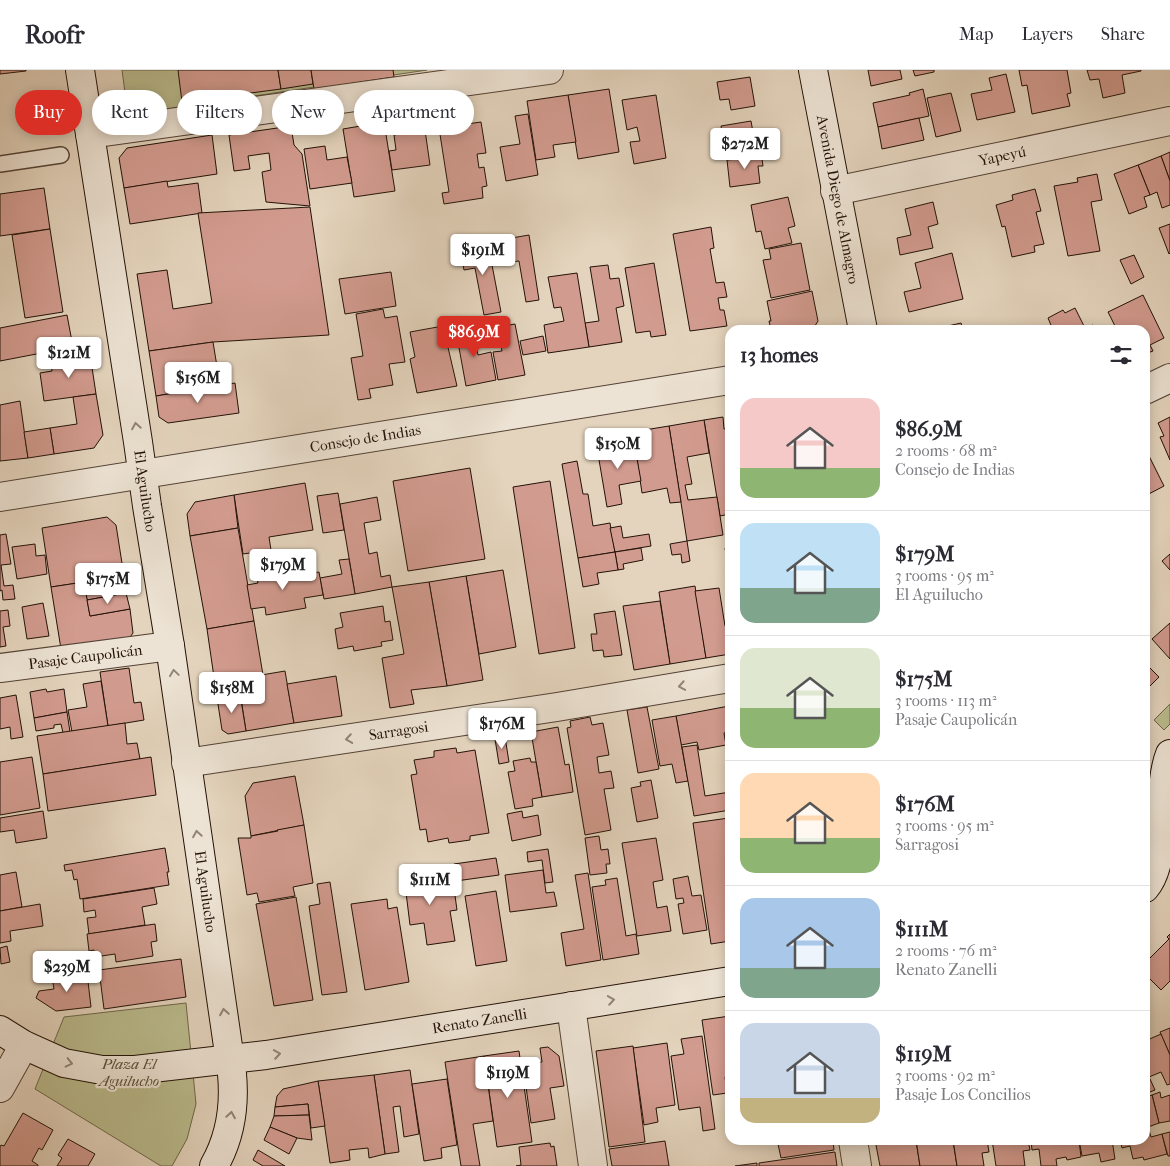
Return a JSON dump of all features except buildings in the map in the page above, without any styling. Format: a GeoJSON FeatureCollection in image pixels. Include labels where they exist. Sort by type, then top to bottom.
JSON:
{"type":"FeatureCollection","features":[{"type":"Feature","properties":{"kind":"street","name":"El Aguilucho"},"geometry":{"type":"LineString","coordinates":[[80,70],[170,646],[224,1014],[233,1089],[232,1108],[224,1145],[214,1166]]}},
{"type":"Feature","properties":{"kind":"street"},"geometry":{"type":"LineString","coordinates":[[90,134],[549,70]]}},
{"type":"Feature","properties":{"kind":"street","name":"Avenida Diego de Almagro"},"geometry":{"type":"LineString","coordinates":[[813,70],[862,325]]}},
{"type":"Feature","properties":{"kind":"street","name":"Yapeyú"},"geometry":{"type":"LineString","coordinates":[[835,192],[1170,121]]}},
{"type":"Feature","properties":{"kind":"street"},"geometry":{"type":"LineString","coordinates":[[1150,388],[1170,378]]}},
{"type":"Feature","properties":{"kind":"street","name":"Consejo de Indias"},"geometry":{"type":"LineString","coordinates":[[0,497],[725,381]]}},
{"type":"Feature","properties":{"kind":"street","name":"Pasaje Caupolicán"},"geometry":{"type":"LineString","coordinates":[[0,668],[170,646]]}},
{"type":"Feature","properties":{"kind":"street","name":"Sarragosi"},"geometry":{"type":"LineString","coordinates":[[186,764],[725,679]]}},
{"type":"Feature","properties":{"kind":"street"},"geometry":{"type":"LineString","coordinates":[[1155,882],[1160,854],[1159,831],[1167,794],[1167,761],[1170,754]]}},
{"type":"Feature","properties":{"kind":"street"},"geometry":{"type":"LineString","coordinates":[[1150,775],[1167,794]]}},
{"type":"Feature","properties":{"kind":"street","name":"Renato Zanelli"},"geometry":{"type":"LineString","coordinates":[[0,1030],[24,1045],[64,1063],[102,1070],[135,1070],[229,1060],[725,982]]}},
{"type":"Feature","properties":{"kind":"street"},"geometry":{"type":"LineString","coordinates":[[571,1006],[592,1166]]}},
{"type":"Feature","properties":{"kind":"street"},"geometry":{"type":"LineString","coordinates":[[0,1088],[24,1045]]}},
{"type":"Feature","properties":{"kind":"street"},"geometry":{"type":"LineString","coordinates":[[854,1145],[857,1166]]}},
{"type":"Feature","properties":{"kind":"lane"},"geometry":{"type":"LineString","coordinates":[[0,164],[61,155]]}},
{"type":"Feature","properties":{"kind":"green space"},"geometry":{"type":"Polygon","coordinates":[[[122,70],[427,70],[294,90],[272,90],[272,93],[262,95],[262,90],[177,90],[177,108],[167,109],[167,90],[125,90],[122,70]]]}},
{"type":"Feature","properties":{"kind":"green space"},"geometry":{"type":"Polygon","coordinates":[[[1170,704],[1170,724],[1164,730],[1154,720],[1170,704]]]}},
{"type":"Feature","properties":{"kind":"green space","name":"Plaza El Aguilucho"},"geometry":{"type":"Polygon","coordinates":[[[186,1003],[196,1104],[187,1139],[172,1166],[161,1166],[35,1089],[64,1017],[186,1003]]]}}]}
